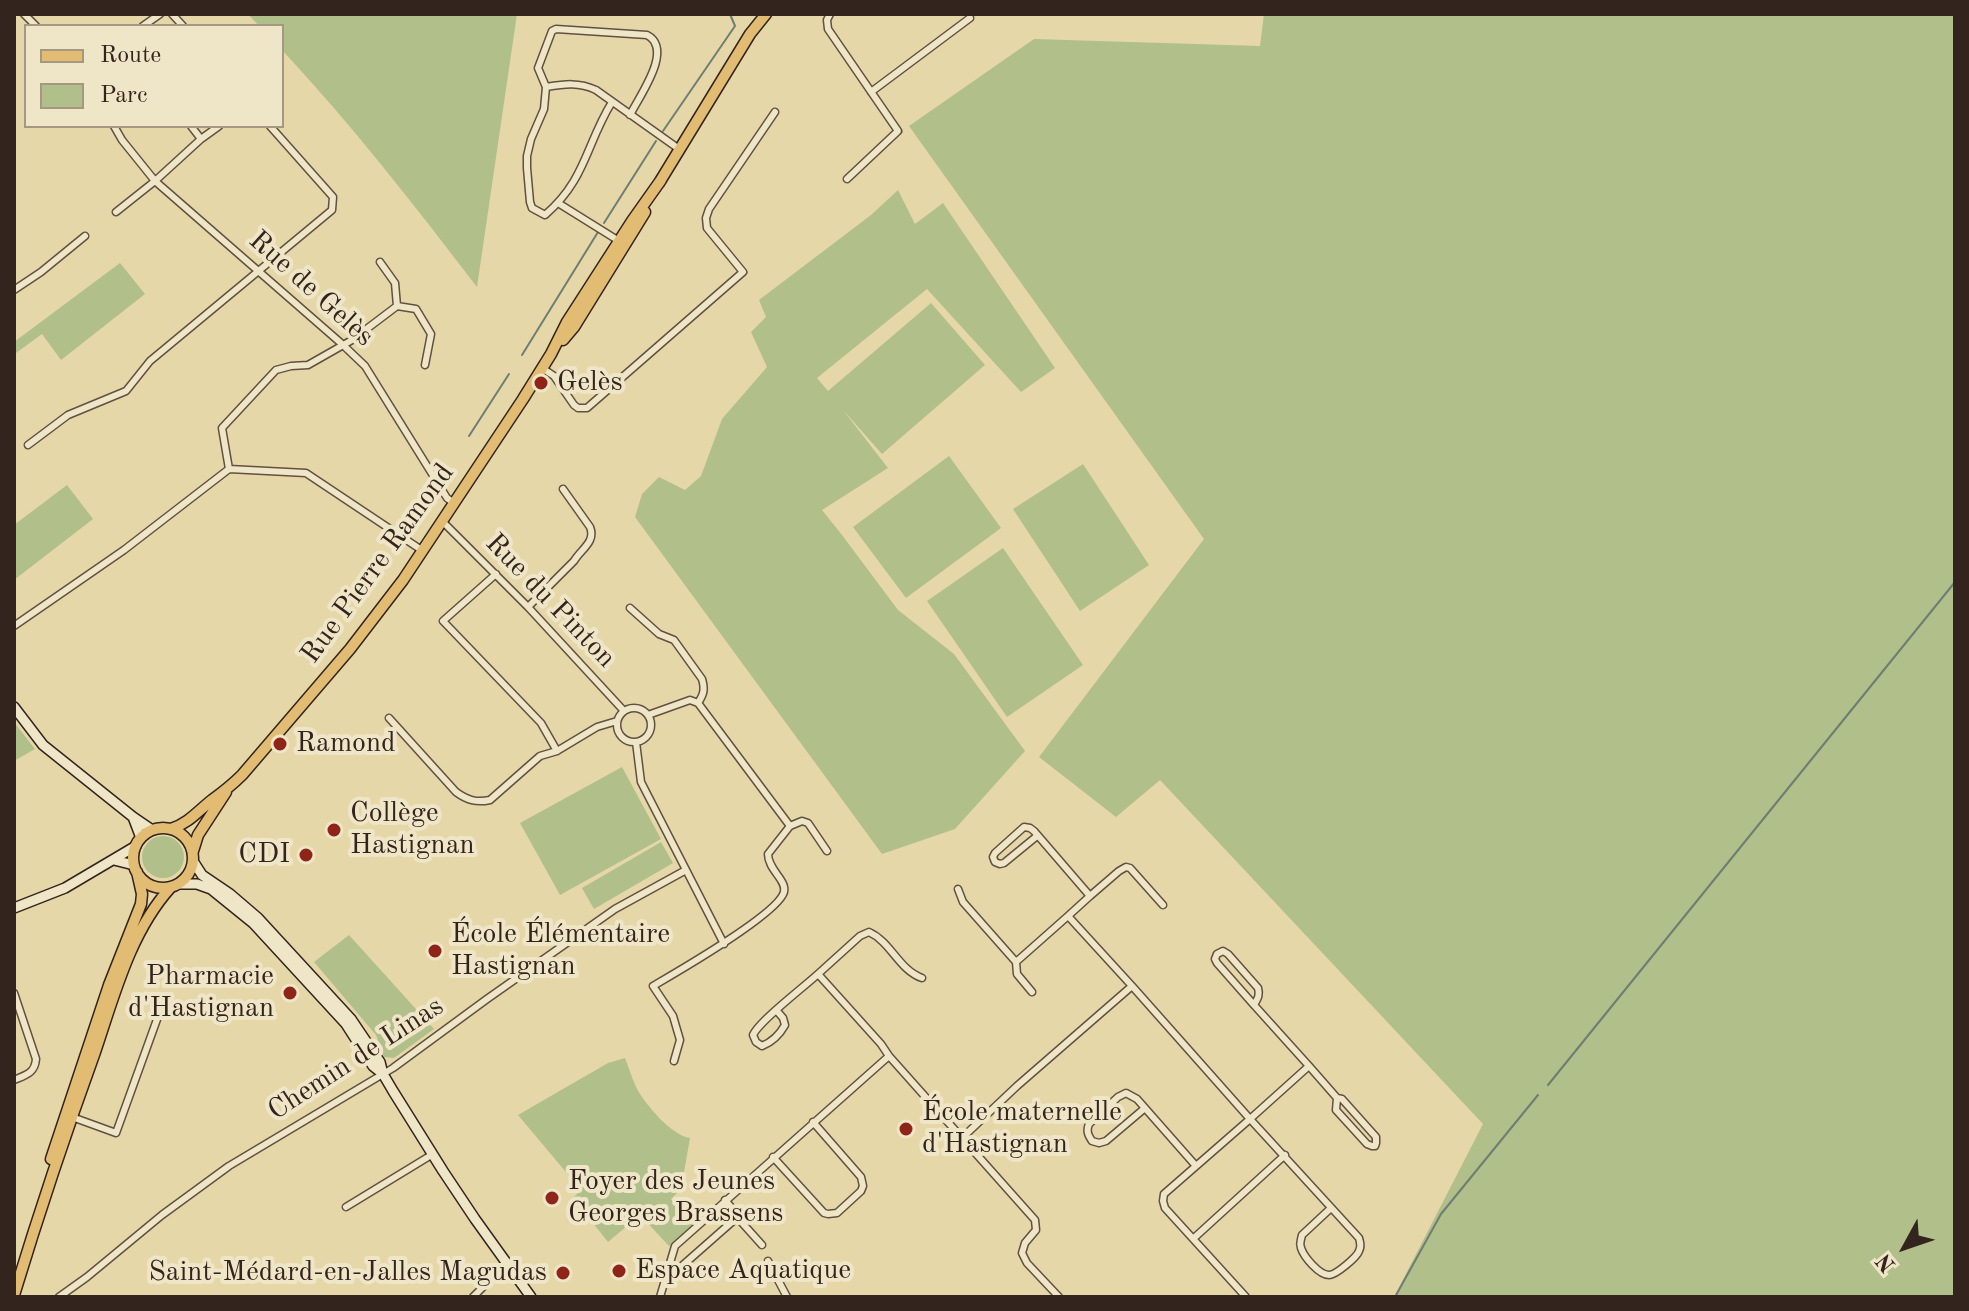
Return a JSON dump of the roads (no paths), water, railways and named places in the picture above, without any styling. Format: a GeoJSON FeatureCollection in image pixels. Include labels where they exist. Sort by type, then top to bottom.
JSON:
{"type":"FeatureCollection","features":[{"type":"Feature","properties":{"kind":"main road","name":"Rue Pierre Ramond"},"geometry":{"type":"LineString","coordinates":[[193,857],[198,835],[227,790],[350,649],[443,522],[551,354],[582,314],[638,224],[679,149],[750,34],[766,14]]}},
{"type":"Feature","properties":{"kind":"main road","name":"Rue Pierre Ramond"},"geometry":{"type":"LineString","coordinates":[[551,354],[567,322],[661,180]]}},
{"type":"Feature","properties":{"kind":"main road","name":"Rue Pierre Ramond"},"geometry":{"type":"LineString","coordinates":[[171,829],[188,821],[227,790]]}},
{"type":"Feature","properties":{"kind":"main road"},"geometry":{"type":"LineString","coordinates":[[14,1271],[109,985],[141,904],[142,894],[133,857],[138,842],[152,830],[171,829],[185,837],[193,857],[191,871],[152,912],[133,948],[46,1189],[14,1295]]}},
{"type":"Feature","properties":{"kind":"main road"},"geometry":{"type":"LineString","coordinates":[[136,869],[143,880],[151,885],[161,888],[174,886]]}},
{"type":"Feature","properties":{"kind":"street"},"geometry":{"type":"LineString","coordinates":[[830,14],[828,29],[898,131],[847,179]]}},
{"type":"Feature","properties":{"kind":"street"},"geometry":{"type":"LineString","coordinates":[[871,92],[970,18]]}},
{"type":"Feature","properties":{"kind":"street"},"geometry":{"type":"LineString","coordinates":[[612,102],[580,172],[558,203],[545,215],[537,211],[530,202],[527,156],[544,109],[546,87],[538,68],[552,31],[647,35],[654,39],[658,46],[658,60],[630,115]]}},
{"type":"Feature","properties":{"kind":"street"},"geometry":{"type":"LineString","coordinates":[[546,87],[569,83],[596,90],[679,149]]}},
{"type":"Feature","properties":{"kind":"street"},"geometry":{"type":"LineString","coordinates":[[542,368],[554,376],[574,405],[587,408],[743,272],[707,228],[706,218],[775,112]]}},
{"type":"Feature","properties":{"kind":"street","name":"Rue de Gelès"},"geometry":{"type":"LineString","coordinates":[[115,128],[155,181],[365,366],[447,498],[455,504]]}},
{"type":"Feature","properties":{"kind":"street"},"geometry":{"type":"LineString","coordinates":[[193,128],[201,139]]}},
{"type":"Feature","properties":{"kind":"street"},"geometry":{"type":"LineString","coordinates":[[116,212],[216,128]]}},
{"type":"Feature","properties":{"kind":"street"},"geometry":{"type":"LineString","coordinates":[[28,445],[68,415],[126,391],[150,361],[332,210],[333,197],[272,128]]}},
{"type":"Feature","properties":{"kind":"street"},"geometry":{"type":"LineString","coordinates":[[558,203],[619,241]]}},
{"type":"Feature","properties":{"kind":"street"},"geometry":{"type":"LineString","coordinates":[[14,290],[85,236]]}},
{"type":"Feature","properties":{"kind":"street"},"geometry":{"type":"LineString","coordinates":[[380,262],[395,283],[397,306]]}},
{"type":"Feature","properties":{"kind":"street"},"geometry":{"type":"LineString","coordinates":[[229,469],[222,428],[276,370],[308,365],[352,340],[397,306],[416,309],[431,334],[425,365]]}},
{"type":"Feature","properties":{"kind":"street"},"geometry":{"type":"LineString","coordinates":[[14,626],[124,550],[229,469],[306,473],[423,551]]}},
{"type":"Feature","properties":{"kind":"street"},"geometry":{"type":"LineString","coordinates":[[528,607],[592,540],[590,527],[563,489]]}},
{"type":"Feature","properties":{"kind":"street","name":"Rue du Pinton"},"geometry":{"type":"LineString","coordinates":[[443,522],[528,607],[624,711]]}},
{"type":"Feature","properties":{"kind":"street"},"geometry":{"type":"LineString","coordinates":[[496,574],[443,621],[541,723],[557,751]]}},
{"type":"Feature","properties":{"kind":"street"},"geometry":{"type":"LineString","coordinates":[[630,608],[659,634],[674,640],[702,679],[704,694],[698,703]]}},
{"type":"Feature","properties":{"kind":"street"},"geometry":{"type":"LineString","coordinates":[[648,715],[690,700],[698,703],[790,826]]}},
{"type":"Feature","properties":{"kind":"street"},"geometry":{"type":"LineString","coordinates":[[14,707],[43,745],[152,830]]}},
{"type":"Feature","properties":{"kind":"street"},"geometry":{"type":"LineString","coordinates":[[635,708],[648,715],[651,722],[649,733],[642,741],[627,741],[619,735],[617,721],[624,711],[635,708]]}},
{"type":"Feature","properties":{"kind":"street"},"geometry":{"type":"LineString","coordinates":[[389,718],[456,792],[467,800],[482,802],[490,800],[540,756],[557,751],[597,727],[617,721]]}},
{"type":"Feature","properties":{"kind":"street"},"geometry":{"type":"LineString","coordinates":[[636,742],[641,782],[724,944]]}},
{"type":"Feature","properties":{"kind":"street"},"geometry":{"type":"LineString","coordinates":[[14,908],[65,888],[114,860],[138,842],[133,817]]}},
{"type":"Feature","properties":{"kind":"street"},"geometry":{"type":"LineString","coordinates":[[674,1061],[680,1040],[673,1016],[653,986],[724,944],[778,902],[785,890],[768,864],[768,854],[790,826],[802,821],[808,823],[827,851]]}},
{"type":"Feature","properties":{"kind":"street"},"geometry":{"type":"LineString","coordinates":[[1037,836],[1004,863],[995,862],[995,853],[1024,827],[1030,828],[1090,896]]}},
{"type":"Feature","properties":{"kind":"street"},"geometry":{"type":"LineString","coordinates":[[193,857],[202,875],[258,918],[361,1033],[433,1154],[531,1297]]}},
{"type":"Feature","properties":{"kind":"street"},"geometry":{"type":"LineString","coordinates":[[114,860],[136,869]]}},
{"type":"Feature","properties":{"kind":"street"},"geometry":{"type":"LineString","coordinates":[[1016,962],[1126,867],[1163,905]]}},
{"type":"Feature","properties":{"kind":"street","name":"Chemin de Linas"},"geometry":{"type":"LineString","coordinates":[[59,1297],[229,1166],[383,1074],[615,909],[686,870]]}},
{"type":"Feature","properties":{"kind":"street"},"geometry":{"type":"LineString","coordinates":[[174,886],[197,884],[211,889],[253,923],[340,1017],[373,1066],[383,1074]]}},
{"type":"Feature","properties":{"kind":"street"},"geometry":{"type":"LineString","coordinates":[[958,889],[963,902],[1016,962],[1017,974],[1032,992]]}},
{"type":"Feature","properties":{"kind":"street"},"geometry":{"type":"LineString","coordinates":[[1068,916],[1359,1238],[1358,1254],[1330,1275],[1320,1271],[1303,1253],[1300,1240],[1331,1208]]}},
{"type":"Feature","properties":{"kind":"street"},"geometry":{"type":"LineString","coordinates":[[777,1011],[785,1025],[768,1044],[762,1046],[753,1035],[756,1029],[860,936],[869,932],[878,936],[911,974],[922,978]]}},
{"type":"Feature","properties":{"kind":"street"},"geometry":{"type":"LineString","coordinates":[[1254,1005],[1260,993],[1258,988],[1228,954],[1223,951],[1217,954],[1217,963],[1254,1005],[1309,1066],[1337,1098],[1342,1099],[1376,1137],[1375,1146],[1367,1144],[1336,1110],[1337,1098]]}},
{"type":"Feature","properties":{"kind":"street"},"geometry":{"type":"LineString","coordinates":[[818,974],[1035,1220],[1036,1230],[1025,1243],[1022,1253],[1027,1263],[1059,1297]]}},
{"type":"Feature","properties":{"kind":"street"},"geometry":{"type":"LineString","coordinates":[[962,1138],[1132,986]]}},
{"type":"Feature","properties":{"kind":"street"},"geometry":{"type":"LineString","coordinates":[[14,993],[36,1059],[32,1071],[14,1080]]}},
{"type":"Feature","properties":{"kind":"street"},"geometry":{"type":"LineString","coordinates":[[70,1098],[72,1118],[116,1133],[164,1000]]}},
{"type":"Feature","properties":{"kind":"street"},"geometry":{"type":"LineString","coordinates":[[660,1297],[675,1246],[889,1056]]}},
{"type":"Feature","properties":{"kind":"street"},"geometry":{"type":"LineString","coordinates":[[1246,1297],[1165,1208],[1164,1194],[1309,1066]]}},
{"type":"Feature","properties":{"kind":"street"},"geometry":{"type":"LineString","coordinates":[[1145,1108],[1106,1141],[1092,1141],[1088,1135],[1089,1124],[1126,1093],[1137,1099],[1145,1108],[1196,1166]]}},
{"type":"Feature","properties":{"kind":"street"},"geometry":{"type":"LineString","coordinates":[[773,1157],[824,1213],[837,1213],[861,1191],[863,1181],[813,1122]]}},
{"type":"Feature","properties":{"kind":"street"},"geometry":{"type":"LineString","coordinates":[[346,1207],[433,1154]]}},
{"type":"Feature","properties":{"kind":"street"},"geometry":{"type":"LineString","coordinates":[[1194,1238],[1285,1155]]}},
{"type":"Feature","properties":{"kind":"street"},"geometry":{"type":"LineString","coordinates":[[725,1200],[762,1245]]}},
{"type":"Feature","properties":{"kind":"street"},"geometry":{"type":"LineString","coordinates":[[666,1280],[736,1216]]}},
{"type":"Feature","properties":{"kind":"street"},"geometry":{"type":"LineString","coordinates":[[768,1261],[787,1297]]}},
{"type":"Feature","properties":{"kind":"street"},"geometry":{"type":"LineString","coordinates":[[473,1297],[507,1263]]}},
{"type":"Feature","properties":{"kind":"waterway"},"geometry":{"type":"LineString","coordinates":[[663,131],[735,26],[730,14]]}},
{"type":"Feature","properties":{"kind":"waterway"},"geometry":{"type":"LineString","coordinates":[[604,223],[656,141]]}},
{"type":"Feature","properties":{"kind":"waterway"},"geometry":{"type":"LineString","coordinates":[[522,355],[598,232]]}},
{"type":"Feature","properties":{"kind":"waterway"},"geometry":{"type":"LineString","coordinates":[[469,436],[509,374]]}},
{"type":"Feature","properties":{"kind":"waterway"},"geometry":{"type":"LineString","coordinates":[[1548,1085],[1955,582]]}},
{"type":"Feature","properties":{"kind":"waterway"},"geometry":{"type":"LineString","coordinates":[[1395,1297],[1441,1214],[1538,1095]]}},
{"type":"Feature","properties":{"kind":"place","name":"Gelès"},"geometry":{"type":"Point","coordinates":[541,383]}},
{"type":"Feature","properties":{"kind":"place","name":"Ramond"},"geometry":{"type":"Point","coordinates":[280,744]}},
{"type":"Feature","properties":{"kind":"place","name":"Collège Hastignan"},"geometry":{"type":"Point","coordinates":[334,830]}},
{"type":"Feature","properties":{"kind":"place","name":"CDI"},"geometry":{"type":"Point","coordinates":[306,855]}},
{"type":"Feature","properties":{"kind":"place","name":"École Élémentaire Hastignan"},"geometry":{"type":"Point","coordinates":[435,951]}},
{"type":"Feature","properties":{"kind":"place","name":"Pharmacie d'Hastignan"},"geometry":{"type":"Point","coordinates":[290,993]}},
{"type":"Feature","properties":{"kind":"place","name":"École maternelle d'Hastignan"},"geometry":{"type":"Point","coordinates":[906,1129]}},
{"type":"Feature","properties":{"kind":"place","name":"Foyer des Jeunes Georges Brassens"},"geometry":{"type":"Point","coordinates":[552,1198]}},
{"type":"Feature","properties":{"kind":"place","name":"Espace Aquatique"},"geometry":{"type":"Point","coordinates":[619,1271]}},
{"type":"Feature","properties":{"kind":"place","name":"Saint-Médard-en-Jalles Magudas"},"geometry":{"type":"Point","coordinates":[563,1273]}}]}
